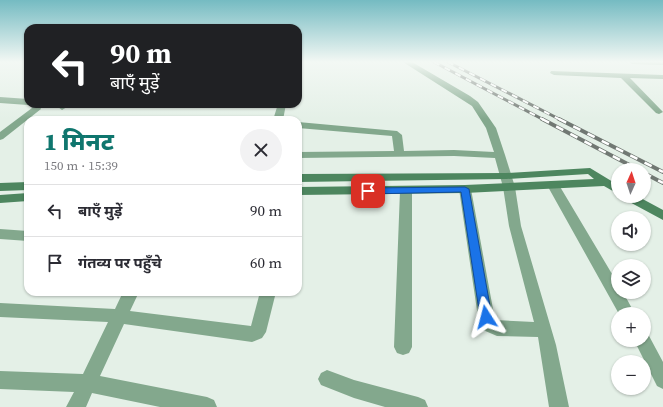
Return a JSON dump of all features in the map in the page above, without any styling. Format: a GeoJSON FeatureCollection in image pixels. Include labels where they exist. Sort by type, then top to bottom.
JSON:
{"type":"FeatureCollection","features":[{"type":"Feature","properties":{"kind":"street"},"geometry":{"type":"LineString","coordinates":[[438,81],[475,104],[491,128],[508,181],[514,226],[544,330],[559,407]]}},
{"type":"Feature","properties":{"kind":"street"},"geometry":{"type":"LineString","coordinates":[[629,81],[659,110]]}},
{"type":"Feature","properties":{"kind":"street"},"geometry":{"type":"LineString","coordinates":[[0,100],[24,102]]}},
{"type":"Feature","properties":{"kind":"street"},"geometry":{"type":"LineString","coordinates":[[27,116],[37,108]]}},
{"type":"Feature","properties":{"kind":"street"},"geometry":{"type":"LineString","coordinates":[[0,137],[24,118]]}},
{"type":"Feature","properties":{"kind":"street"},"geometry":{"type":"LineString","coordinates":[[0,124],[15,125]]}},
{"type":"Feature","properties":{"kind":"street"},"geometry":{"type":"LineString","coordinates":[[302,125],[394,134],[397,135],[399,153]]}},
{"type":"Feature","properties":{"kind":"street"},"geometry":{"type":"LineString","coordinates":[[302,155],[454,153],[500,155]]}},
{"type":"Feature","properties":{"kind":"street"},"geometry":{"type":"LineString","coordinates":[[302,192],[465,189],[508,181],[590,171],[611,185]]}},
{"type":"Feature","properties":{"kind":"street"},"geometry":{"type":"LineString","coordinates":[[302,178],[508,181],[553,185],[606,182]]}},
{"type":"Feature","properties":{"kind":"street"},"geometry":{"type":"LineString","coordinates":[[553,185],[623,307]]}},
{"type":"Feature","properties":{"kind":"street"},"geometry":{"type":"LineString","coordinates":[[0,187],[24,186]]}},
{"type":"Feature","properties":{"kind":"street"},"geometry":{"type":"LineString","coordinates":[[465,189],[486,317],[489,325],[496,328],[544,330]]}},
{"type":"Feature","properties":{"kind":"street"},"geometry":{"type":"LineString","coordinates":[[403,347],[406,191]]}},
{"type":"Feature","properties":{"kind":"street"},"geometry":{"type":"LineString","coordinates":[[0,199],[24,197]]}},
{"type":"Feature","properties":{"kind":"street"},"geometry":{"type":"LineString","coordinates":[[640,203],[663,216]]}},
{"type":"Feature","properties":{"kind":"street"},"geometry":{"type":"LineString","coordinates":[[0,234],[24,235]]}},
{"type":"Feature","properties":{"kind":"street"},"geometry":{"type":"LineString","coordinates":[[76,407],[129,296]]}},
{"type":"Feature","properties":{"kind":"street"},"geometry":{"type":"LineString","coordinates":[[0,310],[109,315],[252,334],[256,333],[260,327],[267,296]]}},
{"type":"Feature","properties":{"kind":"street"},"geometry":{"type":"LineString","coordinates":[[646,347],[663,380]]}},
{"type":"Feature","properties":{"kind":"street"},"geometry":{"type":"LineString","coordinates":[[327,378],[354,389],[418,407]]}},
{"type":"Feature","properties":{"kind":"street"},"geometry":{"type":"LineString","coordinates":[[0,380],[88,383],[206,407]]}},
{"type":"Feature","properties":{"kind":"railway"},"geometry":{"type":"LineString","coordinates":[[470,81],[544,120]]}},
{"type":"Feature","properties":{"kind":"railway"},"geometry":{"type":"LineString","coordinates":[[485,81],[561,120]]}},
{"type":"Feature","properties":{"kind":"railway"},"geometry":{"type":"LineString","coordinates":[[542,119],[626,163]]}},
{"type":"Feature","properties":{"kind":"railway"},"geometry":{"type":"LineString","coordinates":[[559,119],[663,172]]}},
{"type":"Feature","properties":{"kind":"railway"},"geometry":{"type":"LineString","coordinates":[[651,177],[663,183]]}},
{"type":"Feature","properties":{"kind":"route"},"geometry":{"type":"LineString","coordinates":[[368,191],[465,189],[486,317]]}}]}
